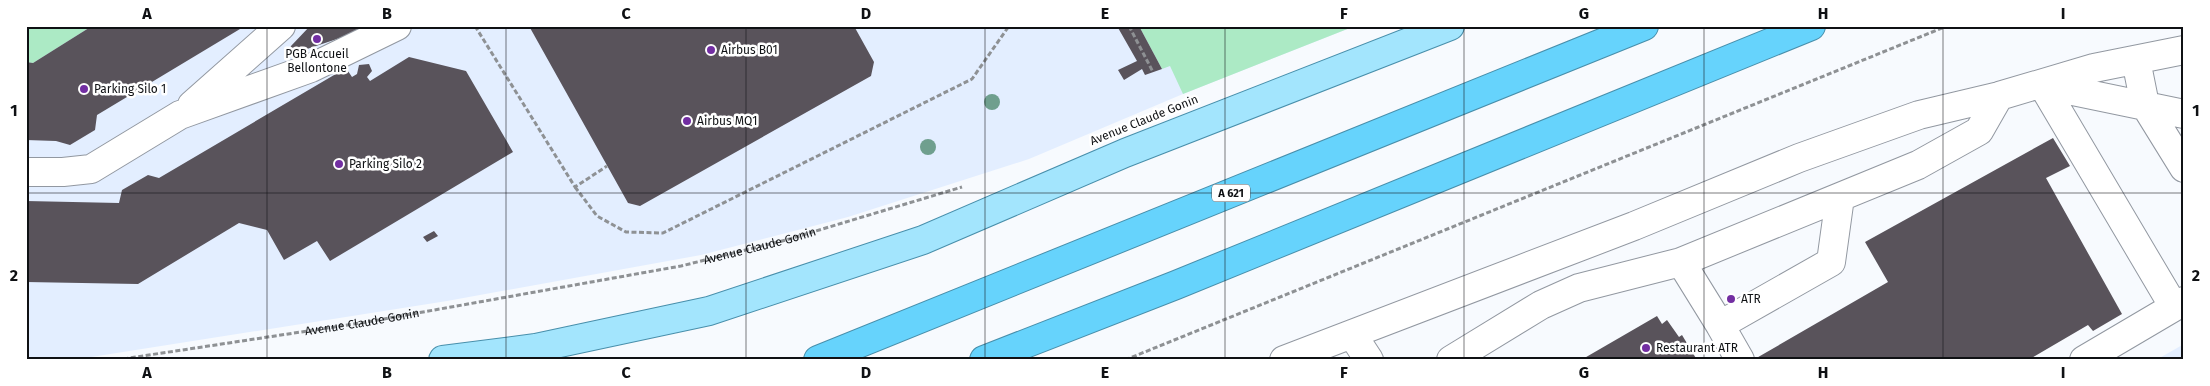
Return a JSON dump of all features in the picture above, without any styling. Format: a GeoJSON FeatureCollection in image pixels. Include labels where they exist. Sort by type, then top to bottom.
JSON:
{"type":"FeatureCollection","features":[{"type":"Feature","properties":{"kind":"highway","name":"A 621"},"geometry":{"type":"LineString","coordinates":[[818,360],[1644,26]]}},
{"type":"Feature","properties":{"kind":"highway"},"geometry":{"type":"LineString","coordinates":[[984,360],[1176,285],[1811,26]]}},
{"type":"Feature","properties":{"kind":"main road","name":"Avenue Claude Gonin"},"geometry":{"type":"LineString","coordinates":[[443,360],[536,348],[709,311],[923,240],[1125,153],[1450,26]]}},
{"type":"Feature","properties":{"kind":"lane"},"geometry":{"type":"LineString","coordinates":[[26,172],[63,172],[90,169],[180,115],[281,26]]}},
{"type":"Feature","properties":{"kind":"lane"},"geometry":{"type":"LineString","coordinates":[[180,115],[311,68],[397,26]]}},
{"type":"Feature","properties":{"kind":"lane"},"geometry":{"type":"LineString","coordinates":[[1284,360],[1634,226],[1799,158],[1919,114],[1998,96],[2094,68],[2184,50]]}},
{"type":"Feature","properties":{"kind":"lane"},"geometry":{"type":"LineString","coordinates":[[2136,60],[2145,105],[2184,168]]}},
{"type":"Feature","properties":{"kind":"lane"},"geometry":{"type":"LineString","coordinates":[[2042,84],[2184,114]]}},
{"type":"Feature","properties":{"kind":"lane"},"geometry":{"type":"LineString","coordinates":[[2042,84],[2179,304],[2084,360]]}},
{"type":"Feature","properties":{"kind":"lane"},"geometry":{"type":"LineString","coordinates":[[1451,360],[1541,305],[1579,288],[1681,262],[1918,166],[1979,131],[1998,96]]}},
{"type":"Feature","properties":{"kind":"lane"},"geometry":{"type":"LineString","coordinates":[[1720,326],[1831,262],[1840,197]]}},
{"type":"Feature","properties":{"kind":"lane"},"geometry":{"type":"LineString","coordinates":[[1681,262],[1740,360]]}},
{"type":"Feature","properties":{"kind":"lane"},"geometry":{"type":"LineString","coordinates":[[1352,334],[1369,360]]}},
{"type":"Feature","properties":{"kind":"path"},"geometry":{"type":"LineString","coordinates":[[475,26],[575,187],[596,216],[626,232],[663,233],[972,79],[1009,26]]}},
{"type":"Feature","properties":{"kind":"path"},"geometry":{"type":"LineString","coordinates":[[1129,26],[1153,72]]}},
{"type":"Feature","properties":{"kind":"path"},"geometry":{"type":"LineString","coordinates":[[1125,360],[1946,26]]}},
{"type":"Feature","properties":{"kind":"path"},"geometry":{"type":"LineString","coordinates":[[575,187],[607,166]]}},
{"type":"Feature","properties":{"kind":"path","name":"Avenue Claude Gonin"},"geometry":{"type":"LineString","coordinates":[[116,360],[366,322],[681,266],[786,240],[966,186]]}},
{"type":"Feature","properties":{"kind":"shaded area"},"geometry":{"type":"Polygon","coordinates":[[[26,26],[1355,26],[1183,94],[1029,159],[848,217],[701,255],[447,301],[85,358],[26,357],[26,26]]]}},
{"type":"Feature","properties":{"kind":"shaded area"},"geometry":{"type":"Polygon","coordinates":[[[2184,344],[2184,360],[2156,360],[2184,344]]]}},
{"type":"Feature","properties":{"kind":"green space"},"geometry":{"type":"Polygon","coordinates":[[[26,26],[92,26],[33,63],[26,62],[26,26]]]}},
{"type":"Feature","properties":{"kind":"green space"},"geometry":{"type":"Polygon","coordinates":[[[1139,26],[1355,26],[1183,94],[1170,66],[1162,69],[1139,26]]]}},
{"type":"Feature","properties":{"kind":"building","name":"Parking Silo 1"},"geometry":{"type":"Polygon","coordinates":[[[92,26],[245,26],[97,115],[95,130],[70,145],[56,141],[26,140],[26,62],[33,63],[92,26]]]}},
{"type":"Feature","properties":{"kind":"building","name":"PGB Accueil Bellontone"},"geometry":{"type":"Polygon","coordinates":[[[310,26],[402,26],[352,34],[292,54],[289,51],[291,46],[310,26]]]}},
{"type":"Feature","properties":{"kind":"building","name":"Airbus MQ1"},"geometry":{"type":"Polygon","coordinates":[[[529,26],[854,26],[874,62],[871,76],[640,206],[628,203],[529,26]]]}},
{"type":"Feature","properties":{"kind":"building"},"geometry":{"type":"Polygon","coordinates":[[[1117,26],[1139,26],[1162,69],[1145,75],[1142,69],[1124,80],[1118,70],[1137,61],[1117,26]]]}},
{"type":"Feature","properties":{"kind":"building","name":"Parking Silo 2"},"geometry":{"type":"Polygon","coordinates":[[[409,57],[466,71],[513,152],[330,261],[317,241],[284,260],[267,230],[239,223],[138,284],[26,282],[26,201],[119,203],[122,190],[148,175],[159,178],[346,68],[352,77],[357,74],[359,65],[369,64],[372,71],[367,77],[370,81],[409,57]]]}},
{"type":"Feature","properties":{"kind":"building"},"geometry":{"type":"Polygon","coordinates":[[[2053,138],[2070,166],[2046,178],[2122,314],[2093,331],[2088,325],[2028,360],[1753,360],[1888,282],[1865,242],[2053,138]]]}},
{"type":"Feature","properties":{"kind":"building"},"geometry":{"type":"Polygon","coordinates":[[[434,231],[438,236],[427,242],[423,237],[434,231]]]}},
{"type":"Feature","properties":{"kind":"building","name":"Restaurant ATR"},"geometry":{"type":"Polygon","coordinates":[[[1657,316],[1662,324],[1667,320],[1679,337],[1682,335],[1697,360],[1581,360],[1657,316]]]}},
{"type":"Feature","properties":{"kind":"place","name":"PGB Accueil Bellontone"},"geometry":{"type":"Point","coordinates":[317,39]}},
{"type":"Feature","properties":{"kind":"place","name":"Airbus B01"},"geometry":{"type":"Point","coordinates":[711,50]}},
{"type":"Feature","properties":{"kind":"place","name":"Parking Silo 1"},"geometry":{"type":"Point","coordinates":[84,89]}},
{"type":"Feature","properties":{"kind":"place","name":"Airbus MQ1"},"geometry":{"type":"Point","coordinates":[687,121]}},
{"type":"Feature","properties":{"kind":"place","name":"Parking Silo 2"},"geometry":{"type":"Point","coordinates":[339,164]}},
{"type":"Feature","properties":{"kind":"place","name":"ATR"},"geometry":{"type":"Point","coordinates":[1731,299]}},
{"type":"Feature","properties":{"kind":"place","name":"Restaurant ATR"},"geometry":{"type":"Point","coordinates":[1646,348]}}]}
